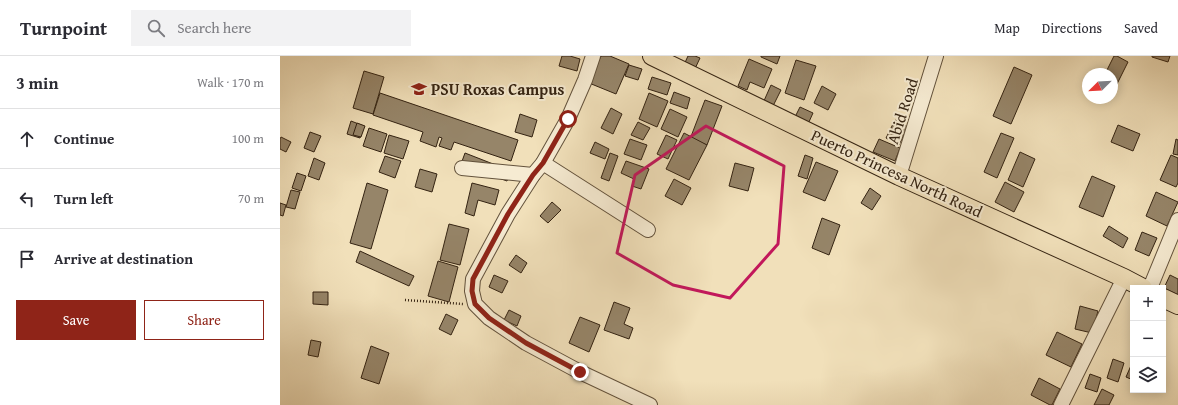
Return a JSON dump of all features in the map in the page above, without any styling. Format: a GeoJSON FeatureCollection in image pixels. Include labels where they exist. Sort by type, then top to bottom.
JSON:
{"type":"FeatureCollection","features":[{"type":"Feature","properties":{"kind":"main road","name":"Puerto Princesa North Road"},"geometry":{"type":"LineString","coordinates":[[652,56],[899,176],[1137,285]]}},
{"type":"Feature","properties":{"kind":"main road"},"geometry":{"type":"LineString","coordinates":[[1166,299],[1178,305]]}},
{"type":"Feature","properties":{"kind":"street"},"geometry":{"type":"LineString","coordinates":[[593,56],[585,80],[568,119],[543,163],[533,175],[508,214],[473,279],[472,291],[475,304],[489,318],[526,343],[580,372],[650,405]]}},
{"type":"Feature","properties":{"kind":"street","name":"Abid Road"},"geometry":{"type":"LineString","coordinates":[[899,176],[936,56]]}},
{"type":"Feature","properties":{"kind":"street"},"geometry":{"type":"LineString","coordinates":[[543,163],[648,230]]}},
{"type":"Feature","properties":{"kind":"street"},"geometry":{"type":"LineString","coordinates":[[462,168],[533,175]]}},
{"type":"Feature","properties":{"kind":"street"},"geometry":{"type":"LineString","coordinates":[[1151,285],[1178,220]]}},
{"type":"Feature","properties":{"kind":"street"},"geometry":{"type":"LineString","coordinates":[[1061,405],[1124,278]]}},
{"type":"Feature","properties":{"kind":"path"},"geometry":{"type":"LineString","coordinates":[[405,300],[475,304]]}},
{"type":"Feature","properties":{"kind":"highlighted area"},"geometry":{"type":"Polygon","coordinates":[[[706,126],[784,166],[778,244],[730,298],[673,285],[617,253],[635,175],[706,126]]]}},
{"type":"Feature","properties":{"kind":"building"},"geometry":{"type":"Polygon","coordinates":[[[562,56],[570,56],[580,59],[577,71],[559,66],[562,56]]]}},
{"type":"Feature","properties":{"kind":"building"},"geometry":{"type":"Polygon","coordinates":[[[601,56],[610,56],[629,64],[616,94],[589,83],[601,56]]]}},
{"type":"Feature","properties":{"kind":"building"},"geometry":{"type":"Polygon","coordinates":[[[688,56],[700,58],[693,73],[682,69],[688,56]]]}},
{"type":"Feature","properties":{"kind":"building"},"geometry":{"type":"Polygon","coordinates":[[[761,56],[780,56],[777,64],[761,56]]]}},
{"type":"Feature","properties":{"kind":"building"},"geometry":{"type":"Polygon","coordinates":[[[1114,56],[1128,62],[1118,82],[1118,68],[1108,68],[1114,56]]]}},
{"type":"Feature","properties":{"kind":"building"},"geometry":{"type":"Polygon","coordinates":[[[1152,56],[1170,56],[1168,62],[1152,56]]]}},
{"type":"Feature","properties":{"kind":"building"},"geometry":{"type":"Polygon","coordinates":[[[749,59],[772,69],[764,88],[750,82],[747,90],[738,86],[749,59]]]}},
{"type":"Feature","properties":{"kind":"building"},"geometry":{"type":"Polygon","coordinates":[[[796,60],[816,66],[804,100],[785,93],[796,60]]]}},
{"type":"Feature","properties":{"kind":"building"},"geometry":{"type":"Polygon","coordinates":[[[629,65],[642,69],[638,80],[625,76],[629,65]]]}},
{"type":"Feature","properties":{"kind":"building"},"geometry":{"type":"Polygon","coordinates":[[[1014,67],[1032,75],[1011,124],[993,116],[1014,67]]]}},
{"type":"Feature","properties":{"kind":"building"},"geometry":{"type":"Polygon","coordinates":[[[364,71],[384,77],[373,114],[353,108],[364,71]]]}},
{"type":"Feature","properties":{"kind":"building"},"geometry":{"type":"Polygon","coordinates":[[[652,77],[671,83],[667,95],[648,89],[652,77]]]}},
{"type":"Feature","properties":{"kind":"building"},"geometry":{"type":"Polygon","coordinates":[[[771,85],[781,90],[772,108],[763,103],[771,85]]]}},
{"type":"Feature","properties":{"kind":"building"},"geometry":{"type":"Polygon","coordinates":[[[822,86],[836,94],[828,110],[814,103],[822,86]]]}},
{"type":"Feature","properties":{"kind":"building"},"geometry":{"type":"Polygon","coordinates":[[[674,92],[690,98],[687,109],[670,103],[674,92]]]}},
{"type":"Feature","properties":{"kind":"building"},"geometry":{"type":"Polygon","coordinates":[[[380,93],[518,140],[511,161],[454,142],[451,150],[439,146],[442,138],[439,137],[436,147],[420,141],[423,132],[373,115],[380,93]]]}},
{"type":"Feature","properties":{"kind":"building"},"geometry":{"type":"Polygon","coordinates":[[[649,93],[668,101],[657,127],[639,119],[649,93]]]}},
{"type":"Feature","properties":{"kind":"building"},"geometry":{"type":"Polygon","coordinates":[[[705,100],[722,106],[707,145],[690,139],[705,100]]]}},
{"type":"Feature","properties":{"kind":"building"},"geometry":{"type":"Polygon","coordinates":[[[800,107],[813,113],[808,124],[795,117],[800,107]]]}},
{"type":"Feature","properties":{"kind":"building"},"geometry":{"type":"Polygon","coordinates":[[[611,108],[622,114],[613,134],[601,128],[611,108]]]}},
{"type":"Feature","properties":{"kind":"building"},"geometry":{"type":"Polygon","coordinates":[[[670,109],[687,117],[678,137],[661,129],[670,109]]]}},
{"type":"Feature","properties":{"kind":"building"},"geometry":{"type":"Polygon","coordinates":[[[520,114],[537,120],[532,137],[515,132],[520,114]]]}},
{"type":"Feature","properties":{"kind":"building"},"geometry":{"type":"Polygon","coordinates":[[[895,120],[908,127],[899,145],[886,138],[895,120]]]}},
{"type":"Feature","properties":{"kind":"building"},"geometry":{"type":"Polygon","coordinates":[[[351,121],[364,126],[360,138],[347,134],[351,121]]]}},
{"type":"Feature","properties":{"kind":"building"},"geometry":{"type":"Polygon","coordinates":[[[638,122],[650,128],[643,140],[631,135],[638,122]]]}},
{"type":"Feature","properties":{"kind":"building"},"geometry":{"type":"Polygon","coordinates":[[[357,123],[365,126],[361,137],[353,135],[357,123]]]}},
{"type":"Feature","properties":{"kind":"building"},"geometry":{"type":"Polygon","coordinates":[[[1118,125],[1140,134],[1133,151],[1111,142],[1118,125]]]}},
{"type":"Feature","properties":{"kind":"building"},"geometry":{"type":"Polygon","coordinates":[[[369,128],[387,134],[381,152],[363,146],[369,128]]]}},
{"type":"Feature","properties":{"kind":"building"},"geometry":{"type":"Polygon","coordinates":[[[310,132],[321,136],[314,152],[304,148],[310,132]]]}},
{"type":"Feature","properties":{"kind":"building"},"geometry":{"type":"Polygon","coordinates":[[[684,133],[707,145],[689,180],[666,169],[684,133]]]}},
{"type":"Feature","properties":{"kind":"building"},"geometry":{"type":"Polygon","coordinates":[[[1001,133],[1014,138],[997,178],[984,172],[1001,133]]]}},
{"type":"Feature","properties":{"kind":"building"},"geometry":{"type":"Polygon","coordinates":[[[389,135],[409,141],[403,159],[384,153],[389,135]]]}},
{"type":"Feature","properties":{"kind":"building"},"geometry":{"type":"Polygon","coordinates":[[[666,135],[677,140],[668,159],[657,154],[666,135]]]}},
{"type":"Feature","properties":{"kind":"building"},"geometry":{"type":"Polygon","coordinates":[[[281,137],[291,142],[286,152],[280,149],[281,137]]]}},
{"type":"Feature","properties":{"kind":"building"},"geometry":{"type":"Polygon","coordinates":[[[630,139],[647,145],[641,160],[624,154],[630,139]]]}},
{"type":"Feature","properties":{"kind":"building"},"geometry":{"type":"Polygon","coordinates":[[[879,139],[900,148],[895,161],[873,152],[879,139]]]}},
{"type":"Feature","properties":{"kind":"building"},"geometry":{"type":"Polygon","coordinates":[[[1176,139],[1178,140],[1178,155],[1173,154],[1176,139]]]}},
{"type":"Feature","properties":{"kind":"building"},"geometry":{"type":"Polygon","coordinates":[[[595,142],[609,149],[605,159],[590,153],[595,142]]]}},
{"type":"Feature","properties":{"kind":"building"},"geometry":{"type":"Polygon","coordinates":[[[1020,152],[1035,159],[1023,187],[1008,180],[1020,152]]]}},
{"type":"Feature","properties":{"kind":"building"},"geometry":{"type":"Polygon","coordinates":[[[465,153],[511,171],[507,181],[461,164],[465,153]]]}},
{"type":"Feature","properties":{"kind":"building"},"geometry":{"type":"Polygon","coordinates":[[[610,153],[618,156],[609,181],[601,178],[610,153]]]}},
{"type":"Feature","properties":{"kind":"building"},"geometry":{"type":"Polygon","coordinates":[[[805,155],[813,158],[807,179],[798,176],[805,155]]]}},
{"type":"Feature","properties":{"kind":"building"},"geometry":{"type":"Polygon","coordinates":[[[1171,155],[1178,158],[1178,183],[1176,187],[1160,180],[1171,155]]]}},
{"type":"Feature","properties":{"kind":"building"},"geometry":{"type":"Polygon","coordinates":[[[385,156],[401,161],[395,178],[379,172],[385,156]]]}},
{"type":"Feature","properties":{"kind":"building"},"geometry":{"type":"Polygon","coordinates":[[[314,158],[325,163],[319,180],[308,176],[314,158]]]}},
{"type":"Feature","properties":{"kind":"building"},"geometry":{"type":"Polygon","coordinates":[[[626,161],[649,169],[641,189],[632,186],[634,179],[621,173],[626,161]]]}},
{"type":"Feature","properties":{"kind":"building"},"geometry":{"type":"Polygon","coordinates":[[[816,162],[838,171],[825,201],[803,192],[816,162]]]}},
{"type":"Feature","properties":{"kind":"building"},"geometry":{"type":"Polygon","coordinates":[[[735,163],[754,168],[748,191],[729,186],[735,163]]]}},
{"type":"Feature","properties":{"kind":"building"},"geometry":{"type":"Polygon","coordinates":[[[420,169],[437,174],[432,192],[415,187],[420,169]]]}},
{"type":"Feature","properties":{"kind":"building"},"geometry":{"type":"Polygon","coordinates":[[[297,173],[306,176],[301,191],[292,188],[297,173]]]}},
{"type":"Feature","properties":{"kind":"building"},"geometry":{"type":"Polygon","coordinates":[[[1092,176],[1115,186],[1103,217],[1079,207],[1092,176]]]}},
{"type":"Feature","properties":{"kind":"building"},"geometry":{"type":"Polygon","coordinates":[[[674,179],[691,188],[682,205],[665,196],[674,179]]]}},
{"type":"Feature","properties":{"kind":"building"},"geometry":{"type":"Polygon","coordinates":[[[1005,182],[1024,192],[1014,212],[995,202],[1005,182]]]}},
{"type":"Feature","properties":{"kind":"building"},"geometry":{"type":"Polygon","coordinates":[[[367,183],[388,190],[371,249],[350,243],[367,183]]]}},
{"type":"Feature","properties":{"kind":"building"},"geometry":{"type":"Polygon","coordinates":[[[472,183],[499,190],[495,205],[478,200],[474,216],[465,213],[472,183]]]}},
{"type":"Feature","properties":{"kind":"building"},"geometry":{"type":"Polygon","coordinates":[[[870,188],[881,196],[872,210],[861,203],[870,188]]]}},
{"type":"Feature","properties":{"kind":"building"},"geometry":{"type":"Polygon","coordinates":[[[291,190],[300,192],[295,209],[286,207],[291,190]]]}},
{"type":"Feature","properties":{"kind":"building"},"geometry":{"type":"Polygon","coordinates":[[[1156,192],[1178,202],[1167,226],[1146,216],[1156,192]]]}},
{"type":"Feature","properties":{"kind":"building"},"geometry":{"type":"Polygon","coordinates":[[[552,202],[561,210],[548,223],[540,216],[552,202]]]}},
{"type":"Feature","properties":{"kind":"building"},"geometry":{"type":"Polygon","coordinates":[[[280,203],[286,205],[283,216],[280,215],[280,203]]]}},
{"type":"Feature","properties":{"kind":"building"},"geometry":{"type":"Polygon","coordinates":[[[822,218],[840,225],[829,255],[812,248],[822,218]]]}},
{"type":"Feature","properties":{"kind":"building"},"geometry":{"type":"Polygon","coordinates":[[[449,224],[469,229],[460,265],[440,260],[449,224]]]}},
{"type":"Feature","properties":{"kind":"building"},"geometry":{"type":"Polygon","coordinates":[[[1109,226],[1128,238],[1123,248],[1103,236],[1109,226]]]}},
{"type":"Feature","properties":{"kind":"building"},"geometry":{"type":"Polygon","coordinates":[[[1142,232],[1157,238],[1149,256],[1135,250],[1142,232]]]}},
{"type":"Feature","properties":{"kind":"building"},"geometry":{"type":"Polygon","coordinates":[[[360,251],[414,276],[409,286],[356,262],[360,251]]]}},
{"type":"Feature","properties":{"kind":"building"},"geometry":{"type":"Polygon","coordinates":[[[516,255],[527,263],[521,273],[509,265],[516,255]]]}},
{"type":"Feature","properties":{"kind":"building"},"geometry":{"type":"Polygon","coordinates":[[[438,261],[458,267],[449,302],[428,296],[438,261]]]}},
{"type":"Feature","properties":{"kind":"building"},"geometry":{"type":"Polygon","coordinates":[[[494,275],[508,281],[502,293],[489,287],[494,275]]]}},
{"type":"Feature","properties":{"kind":"building"},"geometry":{"type":"Polygon","coordinates":[[[1170,275],[1178,279],[1178,295],[1166,289],[1165,285],[1170,275]]]}},
{"type":"Feature","properties":{"kind":"building"},"geometry":{"type":"Polygon","coordinates":[[[313,292],[328,292],[328,305],[313,304],[313,292]]]}},
{"type":"Feature","properties":{"kind":"building"},"geometry":{"type":"Polygon","coordinates":[[[614,302],[630,308],[624,324],[633,328],[629,339],[604,330],[614,302]]]}},
{"type":"Feature","properties":{"kind":"building"},"geometry":{"type":"Polygon","coordinates":[[[1080,306],[1098,311],[1092,333],[1075,329],[1080,306]]]}},
{"type":"Feature","properties":{"kind":"building"},"geometry":{"type":"Polygon","coordinates":[[[509,310],[521,316],[517,326],[504,320],[509,310]]]}},
{"type":"Feature","properties":{"kind":"building"},"geometry":{"type":"Polygon","coordinates":[[[446,314],[458,320],[451,335],[439,329],[446,314]]]}},
{"type":"Feature","properties":{"kind":"building"},"geometry":{"type":"Polygon","coordinates":[[[580,317],[600,325],[589,352],[569,343],[580,317]]]}},
{"type":"Feature","properties":{"kind":"building"},"geometry":{"type":"Polygon","coordinates":[[[1057,332],[1082,344],[1071,367],[1046,355],[1057,332]]]}},
{"type":"Feature","properties":{"kind":"building"},"geometry":{"type":"Polygon","coordinates":[[[311,340],[321,342],[318,357],[308,355],[311,340]]]}},
{"type":"Feature","properties":{"kind":"building"},"geometry":{"type":"Polygon","coordinates":[[[371,346],[389,353],[379,384],[361,378],[371,346]]]}},
{"type":"Feature","properties":{"kind":"building"},"geometry":{"type":"Polygon","coordinates":[[[1113,359],[1124,363],[1118,382],[1107,378],[1113,359]]]}},
{"type":"Feature","properties":{"kind":"building"},"geometry":{"type":"Polygon","coordinates":[[[1130,368],[1130,379],[1126,377],[1130,368]]]}},
{"type":"Feature","properties":{"kind":"building"},"geometry":{"type":"Polygon","coordinates":[[[1090,374],[1101,378],[1097,392],[1085,388],[1090,374]]]}},
{"type":"Feature","properties":{"kind":"building"},"geometry":{"type":"Polygon","coordinates":[[[1039,378],[1060,389],[1052,405],[1031,395],[1039,378]]]}},
{"type":"Feature","properties":{"kind":"building"},"geometry":{"type":"Polygon","coordinates":[[[1102,389],[1114,395],[1109,405],[1094,405],[1102,389]]]}},
{"type":"Feature","properties":{"kind":"place","name":"PSU Roxas Campus"},"geometry":{"type":"Point","coordinates":[419,89]}},
{"type":"Feature","properties":{"kind":"route"},"geometry":{"type":"LineString","coordinates":[[568,119],[543,163],[533,175],[508,214],[473,279],[472,291],[475,304],[489,318],[526,343],[580,372]]}}]}
